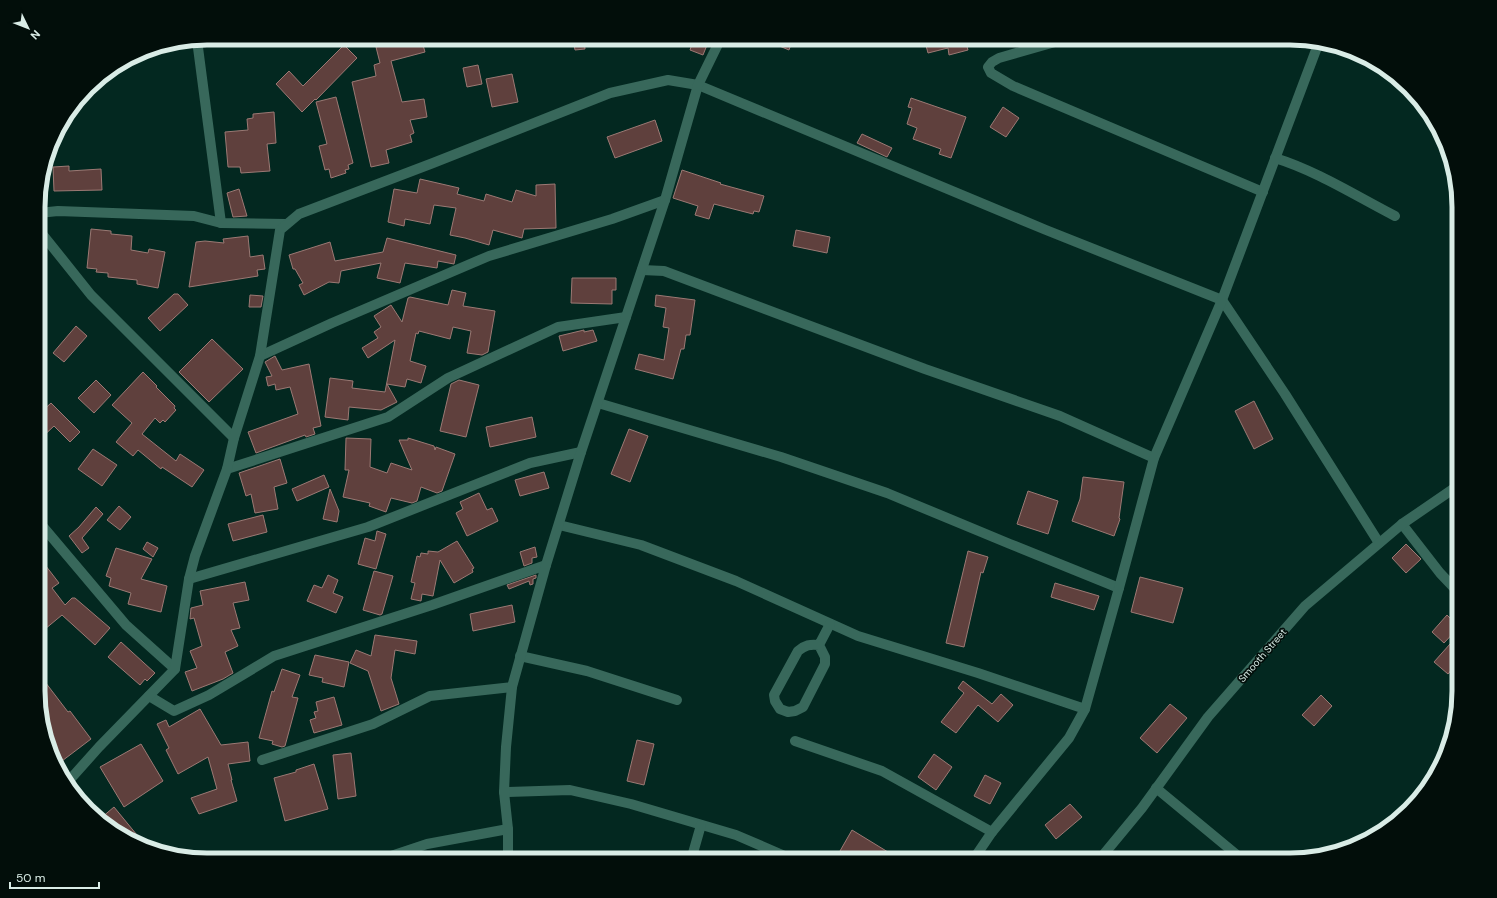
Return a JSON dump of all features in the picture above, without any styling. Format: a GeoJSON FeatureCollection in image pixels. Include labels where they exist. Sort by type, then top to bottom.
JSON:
{"type":"FeatureCollection","features":[{"type":"Feature","properties":{"kind":"street"},"geometry":{"type":"LineString","coordinates":[[198,45],[221,223]]}},
{"type":"Feature","properties":{"kind":"street"},"geometry":{"type":"LineString","coordinates":[[508,853],[508,829],[504,792],[506,747],[512,687],[520,656],[546,564],[581,452],[665,200],[698,85],[718,45]]}},
{"type":"Feature","properties":{"kind":"street"},"geometry":{"type":"LineString","coordinates":[[1045,45],[999,58],[992,62],[988,67],[991,73],[1013,86],[1263,192]]}},
{"type":"Feature","properties":{"kind":"street"},"geometry":{"type":"LineString","coordinates":[[978,853],[992,832],[1069,738],[1085,709],[1120,588],[1154,458],[1222,300],[1317,47]]}},
{"type":"Feature","properties":{"kind":"street"},"geometry":{"type":"LineString","coordinates":[[71,779],[99,747],[174,670],[189,579],[195,556],[227,469],[234,438],[260,356],[280,230],[299,214],[432,164],[610,93],[668,80],[698,85],[1046,230],[1222,300],[1379,543]]}},
{"type":"Feature","properties":{"kind":"street"},"geometry":{"type":"LineString","coordinates":[[1275,158],[1291,163],[1317,175],[1394,216]]}},
{"type":"Feature","properties":{"kind":"street"},"geometry":{"type":"LineString","coordinates":[[260,356],[489,256],[665,200]]}},
{"type":"Feature","properties":{"kind":"street"},"geometry":{"type":"LineString","coordinates":[[45,212],[58,211],[194,216],[221,223],[286,224]]}},
{"type":"Feature","properties":{"kind":"street"},"geometry":{"type":"LineString","coordinates":[[45,238],[91,295],[234,438]]}},
{"type":"Feature","properties":{"kind":"street"},"geometry":{"type":"LineString","coordinates":[[642,270],[664,271],[925,369],[1060,416],[1154,458]]}},
{"type":"Feature","properties":{"kind":"street"},"geometry":{"type":"LineString","coordinates":[[227,469],[388,417],[448,378],[558,327],[626,317]]}},
{"type":"Feature","properties":{"kind":"street"},"geometry":{"type":"LineString","coordinates":[[598,403],[781,457],[887,493],[1120,588]]}},
{"type":"Feature","properties":{"kind":"street"},"geometry":{"type":"LineString","coordinates":[[189,579],[368,527],[530,463],[581,452]]}},
{"type":"Feature","properties":{"kind":"street","name":"Smooth Street"},"geometry":{"type":"LineString","coordinates":[[1105,853],[1156,788],[1208,717],[1305,606],[1402,524],[1452,490]]}},
{"type":"Feature","properties":{"kind":"street"},"geometry":{"type":"LineString","coordinates":[[1402,524],[1440,574],[1452,586]]}},
{"type":"Feature","properties":{"kind":"street"},"geometry":{"type":"LineString","coordinates":[[559,525],[642,545],[736,581],[858,636],[978,673],[1085,709]]}},
{"type":"Feature","properties":{"kind":"street"},"geometry":{"type":"LineString","coordinates":[[45,529],[126,625],[174,670]]}},
{"type":"Feature","properties":{"kind":"street"},"geometry":{"type":"LineString","coordinates":[[149,696],[174,711],[209,695],[274,656],[432,605],[546,564]]}},
{"type":"Feature","properties":{"kind":"street"},"geometry":{"type":"LineString","coordinates":[[819,645],[830,624]]}},
{"type":"Feature","properties":{"kind":"street"},"geometry":{"type":"LineString","coordinates":[[810,644],[819,645],[825,657],[825,664],[803,707],[795,711],[788,712],[780,709],[775,701],[774,695],[798,651],[803,646],[810,644]]}},
{"type":"Feature","properties":{"kind":"street"},"geometry":{"type":"LineString","coordinates":[[520,656],[587,671],[677,700]]}},
{"type":"Feature","properties":{"kind":"street"},"geometry":{"type":"LineString","coordinates":[[262,760],[373,724],[430,696],[512,687]]}},
{"type":"Feature","properties":{"kind":"street"},"geometry":{"type":"LineString","coordinates":[[795,741],[882,771],[992,832]]}},
{"type":"Feature","properties":{"kind":"street"},"geometry":{"type":"LineString","coordinates":[[1156,788],[1235,853]]}},
{"type":"Feature","properties":{"kind":"street"},"geometry":{"type":"LineString","coordinates":[[504,792],[570,790],[631,804],[736,835],[778,853]]}},
{"type":"Feature","properties":{"kind":"street"},"geometry":{"type":"LineString","coordinates":[[693,853],[701,825]]}},
{"type":"Feature","properties":{"kind":"street"},"geometry":{"type":"LineString","coordinates":[[400,853],[427,844],[508,829]]}},
{"type":"Feature","properties":{"kind":"building"},"geometry":{"type":"Polygon","coordinates":[[[344,45],[357,58],[316,100],[315,99],[302,112],[276,84],[289,71],[303,86],[344,45]]]}},
{"type":"Feature","properties":{"kind":"building"},"geometry":{"type":"Polygon","coordinates":[[[384,45],[423,45],[425,52],[391,61],[402,102],[424,99],[427,117],[410,120],[414,133],[410,135],[412,142],[386,150],[389,163],[371,167],[352,82],[376,76],[374,65],[380,63],[376,47],[384,45]]]}},
{"type":"Feature","properties":{"kind":"building"},"geometry":{"type":"Polygon","coordinates":[[[574,45],[585,45],[585,49],[575,50],[574,45]]]}},
{"type":"Feature","properties":{"kind":"building"},"geometry":{"type":"Polygon","coordinates":[[[692,45],[707,45],[703,55],[690,50],[692,45]]]}},
{"type":"Feature","properties":{"kind":"building"},"geometry":{"type":"Polygon","coordinates":[[[777,45],[791,45],[789,50],[777,45]]]}},
{"type":"Feature","properties":{"kind":"building"},"geometry":{"type":"Polygon","coordinates":[[[926,45],[967,45],[968,50],[949,55],[948,48],[928,53],[926,45]]]}},
{"type":"Feature","properties":{"kind":"building"},"geometry":{"type":"Polygon","coordinates":[[[478,65],[482,84],[467,87],[463,68],[478,65]]]}},
{"type":"Feature","properties":{"kind":"building"},"geometry":{"type":"Polygon","coordinates":[[[512,74],[518,102],[492,107],[486,79],[512,74]]]}},
{"type":"Feature","properties":{"kind":"building"},"geometry":{"type":"Polygon","coordinates":[[[336,97],[353,163],[348,165],[349,169],[345,170],[346,173],[331,178],[329,169],[325,170],[319,146],[327,144],[316,102],[336,97]]]}},
{"type":"Feature","properties":{"kind":"building"},"geometry":{"type":"Polygon","coordinates":[[[911,98],[966,117],[951,158],[939,154],[941,149],[913,139],[917,128],[907,124],[912,108],[908,107],[911,98]]]}},
{"type":"Feature","properties":{"kind":"building"},"geometry":{"type":"Polygon","coordinates":[[[1003,107],[1019,118],[1006,137],[990,127],[1003,107]]]}},
{"type":"Feature","properties":{"kind":"building"},"geometry":{"type":"Polygon","coordinates":[[[274,112],[276,143],[267,144],[270,171],[241,173],[240,167],[228,167],[225,132],[248,130],[247,119],[253,118],[253,114],[274,112]]]}},
{"type":"Feature","properties":{"kind":"building"},"geometry":{"type":"Polygon","coordinates":[[[655,120],[662,141],[615,158],[607,137],[655,120]]]}},
{"type":"Feature","properties":{"kind":"building"},"geometry":{"type":"Polygon","coordinates":[[[862,134],[892,148],[887,157],[857,143],[862,134]]]}},
{"type":"Feature","properties":{"kind":"building"},"geometry":{"type":"Polygon","coordinates":[[[69,166],[69,171],[101,169],[102,190],[54,191],[53,167],[69,166]]]}},
{"type":"Feature","properties":{"kind":"building"},"geometry":{"type":"Polygon","coordinates":[[[682,170],[721,183],[720,184],[764,196],[759,212],[754,211],[753,214],[714,204],[709,219],[695,215],[698,206],[673,198],[682,170]]]}},
{"type":"Feature","properties":{"kind":"building"},"geometry":{"type":"Polygon","coordinates":[[[420,179],[459,188],[457,194],[484,201],[486,194],[512,202],[516,190],[536,196],[536,185],[555,184],[556,228],[524,229],[522,238],[493,230],[489,245],[450,235],[456,208],[434,205],[430,224],[405,219],[404,226],[388,222],[394,189],[417,193],[420,179]]]}},
{"type":"Feature","properties":{"kind":"building"},"geometry":{"type":"Polygon","coordinates":[[[239,189],[247,216],[233,217],[227,193],[239,189]]]}},
{"type":"Feature","properties":{"kind":"building"},"geometry":{"type":"Polygon","coordinates":[[[91,229],[111,231],[111,234],[132,236],[131,250],[148,253],[149,249],[165,252],[158,288],[137,284],[137,280],[108,277],[108,273],[96,272],[97,269],[87,268],[91,229]]]}},
{"type":"Feature","properties":{"kind":"building"},"geometry":{"type":"Polygon","coordinates":[[[796,230],[830,237],[827,253],[793,246],[796,230]]]}},
{"type":"Feature","properties":{"kind":"building"},"geometry":{"type":"Polygon","coordinates":[[[248,236],[250,257],[263,255],[265,269],[257,270],[258,276],[189,287],[196,242],[205,241],[224,243],[223,239],[248,236]]]}},
{"type":"Feature","properties":{"kind":"building"},"geometry":{"type":"Polygon","coordinates":[[[387,238],[456,255],[454,264],[438,261],[437,268],[405,263],[400,283],[377,278],[381,263],[341,271],[339,283],[329,282],[304,295],[299,285],[303,283],[295,269],[293,269],[289,255],[330,242],[335,261],[383,252],[387,238]]]}},
{"type":"Feature","properties":{"kind":"building"},"geometry":{"type":"Polygon","coordinates":[[[572,278],[616,278],[616,290],[612,290],[612,304],[571,303],[572,278]]]}},
{"type":"Feature","properties":{"kind":"building"},"geometry":{"type":"Polygon","coordinates":[[[452,290],[466,293],[463,306],[495,311],[488,352],[482,355],[467,353],[471,331],[453,327],[450,339],[419,331],[418,334],[416,333],[410,361],[426,366],[421,383],[407,379],[405,387],[387,384],[397,402],[381,410],[349,407],[348,420],[325,417],[330,378],[353,381],[352,388],[385,392],[395,340],[368,358],[362,348],[378,338],[374,332],[381,327],[374,316],[391,305],[402,322],[408,298],[410,297],[448,305],[452,290]]]}},
{"type":"Feature","properties":{"kind":"building"},"geometry":{"type":"Polygon","coordinates":[[[174,294],[178,294],[188,305],[160,331],[148,318],[174,294]]]}},
{"type":"Feature","properties":{"kind":"building"},"geometry":{"type":"Polygon","coordinates":[[[250,295],[263,296],[261,307],[249,307],[250,295]]]}},
{"type":"Feature","properties":{"kind":"building"},"geometry":{"type":"Polygon","coordinates":[[[656,295],[695,300],[690,335],[686,335],[684,349],[681,349],[673,379],[635,369],[639,354],[664,360],[669,328],[663,327],[666,308],[655,306],[656,295]]]}},
{"type":"Feature","properties":{"kind":"building"},"geometry":{"type":"Polygon","coordinates":[[[76,326],[87,336],[64,362],[53,353],[76,326]]]}},
{"type":"Feature","properties":{"kind":"building"},"geometry":{"type":"Polygon","coordinates":[[[584,330],[584,332],[593,330],[597,341],[563,351],[559,336],[584,330]]]}},
{"type":"Feature","properties":{"kind":"building"},"geometry":{"type":"Polygon","coordinates":[[[212,339],[243,369],[209,402],[179,372],[212,339]]]}},
{"type":"Feature","properties":{"kind":"building"},"geometry":{"type":"Polygon","coordinates":[[[275,356],[282,370],[309,364],[321,426],[313,428],[315,434],[306,437],[305,435],[256,453],[248,432],[298,414],[290,387],[276,390],[275,384],[268,386],[266,377],[272,376],[265,362],[275,356]]]}},
{"type":"Feature","properties":{"kind":"building"},"geometry":{"type":"Polygon","coordinates":[[[143,372],[175,406],[174,408],[176,410],[165,422],[163,420],[160,423],[155,418],[142,434],[176,461],[180,454],[204,470],[192,487],[162,467],[161,469],[138,450],[133,456],[116,442],[132,423],[112,405],[143,372]]]}},
{"type":"Feature","properties":{"kind":"building"},"geometry":{"type":"Polygon","coordinates":[[[96,380],[111,395],[94,413],[78,398],[96,380]]]}},
{"type":"Feature","properties":{"kind":"building"},"geometry":{"type":"Polygon","coordinates":[[[459,380],[479,385],[466,437],[440,431],[451,384],[459,380]]]}},
{"type":"Feature","properties":{"kind":"building"},"geometry":{"type":"Polygon","coordinates":[[[1254,401],[1273,439],[1254,449],[1235,411],[1254,401]]]}},
{"type":"Feature","properties":{"kind":"building"},"geometry":{"type":"Polygon","coordinates":[[[51,403],[80,432],[70,442],[54,426],[45,434],[45,408],[51,403]]]}},
{"type":"Feature","properties":{"kind":"building"},"geometry":{"type":"Polygon","coordinates":[[[532,417],[536,437],[490,447],[486,427],[532,417]]]}},
{"type":"Feature","properties":{"kind":"building"},"geometry":{"type":"Polygon","coordinates":[[[629,429],[648,436],[630,482],[611,474],[629,429]]]}},
{"type":"Feature","properties":{"kind":"building"},"geometry":{"type":"Polygon","coordinates":[[[346,438],[371,439],[370,467],[387,473],[391,463],[412,470],[399,440],[408,440],[408,438],[434,446],[435,450],[436,447],[455,454],[442,491],[437,493],[421,487],[417,501],[412,503],[391,498],[386,512],[369,506],[370,503],[343,497],[349,470],[345,470],[346,438]]]}},
{"type":"Feature","properties":{"kind":"building"},"geometry":{"type":"Polygon","coordinates":[[[93,449],[117,465],[102,486],[78,469],[93,449]]]}},
{"type":"Feature","properties":{"kind":"building"},"geometry":{"type":"Polygon","coordinates":[[[280,459],[287,483],[274,487],[278,509],[255,513],[251,494],[246,496],[239,473],[280,459]]]}},
{"type":"Feature","properties":{"kind":"building"},"geometry":{"type":"Polygon","coordinates":[[[544,472],[549,488],[520,496],[515,480],[544,472]]]}},
{"type":"Feature","properties":{"kind":"building"},"geometry":{"type":"Polygon","coordinates":[[[324,475],[329,487],[297,501],[292,489],[324,475]]]}},
{"type":"Feature","properties":{"kind":"building"},"geometry":{"type":"Polygon","coordinates":[[[1083,477],[1124,482],[1120,519],[1114,536],[1072,521],[1080,499],[1083,477]]]}},
{"type":"Feature","properties":{"kind":"building"},"geometry":{"type":"Polygon","coordinates":[[[330,489],[339,511],[337,522],[323,519],[330,489]]]}},
{"type":"Feature","properties":{"kind":"building"},"geometry":{"type":"Polygon","coordinates":[[[1028,491],[1058,501],[1048,534],[1017,524],[1028,491]]]}},
{"type":"Feature","properties":{"kind":"building"},"geometry":{"type":"Polygon","coordinates":[[[479,493],[487,510],[492,508],[498,521],[467,536],[456,513],[463,509],[460,502],[479,493]]]}},
{"type":"Feature","properties":{"kind":"building"},"geometry":{"type":"Polygon","coordinates":[[[119,506],[131,517],[120,530],[107,520],[119,506]]]}},
{"type":"Feature","properties":{"kind":"building"},"geometry":{"type":"Polygon","coordinates":[[[96,507],[103,514],[82,538],[89,548],[82,553],[69,536],[96,507]]]}},
{"type":"Feature","properties":{"kind":"building"},"geometry":{"type":"Polygon","coordinates":[[[263,515],[267,532],[233,541],[228,524],[263,515]]]}},
{"type":"Feature","properties":{"kind":"building"},"geometry":{"type":"Polygon","coordinates":[[[377,531],[386,534],[376,569],[358,564],[365,538],[375,541],[377,531]]]}},
{"type":"Feature","properties":{"kind":"building"},"geometry":{"type":"Polygon","coordinates":[[[457,541],[474,568],[472,569],[473,572],[454,583],[440,560],[433,596],[422,594],[421,601],[411,599],[415,583],[411,582],[417,556],[420,557],[421,553],[428,554],[428,551],[438,552],[457,541]]]}},
{"type":"Feature","properties":{"kind":"building"},"geometry":{"type":"Polygon","coordinates":[[[147,542],[158,548],[153,557],[143,549],[147,542]]]}},
{"type":"Feature","properties":{"kind":"building"},"geometry":{"type":"Polygon","coordinates":[[[1406,544],[1421,559],[1406,573],[1392,558],[1406,544]]]}},
{"type":"Feature","properties":{"kind":"building"},"geometry":{"type":"Polygon","coordinates":[[[535,547],[537,557],[532,558],[532,563],[524,566],[520,552],[535,547]]]}},
{"type":"Feature","properties":{"kind":"building"},"geometry":{"type":"Polygon","coordinates":[[[116,548],[152,559],[141,579],[167,586],[161,612],[128,604],[131,593],[109,586],[111,578],[106,576],[116,548]]]}},
{"type":"Feature","properties":{"kind":"building"},"geometry":{"type":"Polygon","coordinates":[[[968,551],[988,557],[983,573],[981,572],[964,647],[946,643],[968,551]]]}},
{"type":"Feature","properties":{"kind":"building"},"geometry":{"type":"Polygon","coordinates":[[[45,565],[59,583],[52,588],[65,605],[72,598],[75,598],[110,628],[95,645],[62,615],[45,629],[45,565]]]}},
{"type":"Feature","properties":{"kind":"building"},"geometry":{"type":"Polygon","coordinates":[[[374,571],[393,576],[382,614],[380,615],[363,610],[374,571]]]}},
{"type":"Feature","properties":{"kind":"building"},"geometry":{"type":"Polygon","coordinates":[[[328,575],[338,580],[333,593],[343,597],[336,613],[307,601],[314,585],[322,588],[328,575]]]}},
{"type":"Feature","properties":{"kind":"building"},"geometry":{"type":"Polygon","coordinates":[[[536,575],[536,578],[533,579],[533,584],[530,585],[529,581],[509,589],[507,585],[536,575]]]}},
{"type":"Feature","properties":{"kind":"building"},"geometry":{"type":"Polygon","coordinates":[[[1140,577],[1183,588],[1173,623],[1131,612],[1140,577]]]}},
{"type":"Feature","properties":{"kind":"building"},"geometry":{"type":"Polygon","coordinates":[[[245,582],[249,600],[233,603],[240,628],[231,630],[238,646],[225,652],[233,673],[223,679],[192,691],[185,672],[197,668],[190,651],[202,646],[194,618],[190,619],[191,608],[203,605],[200,591],[245,582]]]}},
{"type":"Feature","properties":{"kind":"building"},"geometry":{"type":"Polygon","coordinates":[[[1055,583],[1099,596],[1094,610],[1051,597],[1055,583]]]}},
{"type":"Feature","properties":{"kind":"building"},"geometry":{"type":"Polygon","coordinates":[[[512,605],[515,622],[473,631],[470,614],[512,605]]]}},
{"type":"Feature","properties":{"kind":"building"},"geometry":{"type":"Polygon","coordinates":[[[1447,615],[1452,620],[1452,634],[1444,643],[1432,632],[1447,615]]]}},
{"type":"Feature","properties":{"kind":"building"},"geometry":{"type":"Polygon","coordinates":[[[375,635],[417,641],[415,654],[395,650],[391,678],[399,704],[381,711],[368,671],[350,663],[356,650],[371,656],[375,635]]]}},
{"type":"Feature","properties":{"kind":"building"},"geometry":{"type":"Polygon","coordinates":[[[121,642],[155,673],[147,681],[145,679],[140,685],[108,657],[121,642]]]}},
{"type":"Feature","properties":{"kind":"building"},"geometry":{"type":"Polygon","coordinates":[[[1450,644],[1452,646],[1452,669],[1448,674],[1434,662],[1450,644]]]}},
{"type":"Feature","properties":{"kind":"building"},"geometry":{"type":"Polygon","coordinates":[[[315,655],[349,662],[344,687],[322,682],[323,678],[309,675],[315,655]]]}},
{"type":"Feature","properties":{"kind":"building"},"geometry":{"type":"Polygon","coordinates":[[[282,669],[300,675],[292,697],[298,698],[285,746],[282,747],[272,744],[273,741],[259,738],[272,691],[274,692],[282,669]]]}},
{"type":"Feature","properties":{"kind":"building"},"geometry":{"type":"Polygon","coordinates":[[[963,681],[992,704],[1001,694],[1013,705],[998,722],[978,705],[956,733],[941,722],[964,693],[958,688],[963,681]]]}},
{"type":"Feature","properties":{"kind":"building"},"geometry":{"type":"Polygon","coordinates":[[[45,682],[68,712],[70,711],[91,739],[61,762],[57,753],[48,723],[45,702],[45,682]]]}},
{"type":"Feature","properties":{"kind":"building"},"geometry":{"type":"Polygon","coordinates":[[[1321,695],[1332,706],[1314,726],[1302,715],[1321,695]]]}},
{"type":"Feature","properties":{"kind":"building"},"geometry":{"type":"Polygon","coordinates":[[[334,697],[342,725],[314,733],[310,720],[316,718],[314,712],[318,711],[316,702],[334,697]]]}},
{"type":"Feature","properties":{"kind":"building"},"geometry":{"type":"Polygon","coordinates":[[[1170,704],[1187,718],[1157,753],[1140,738],[1170,704]]]}},
{"type":"Feature","properties":{"kind":"building"},"geometry":{"type":"Polygon","coordinates":[[[200,709],[221,745],[248,742],[250,761],[228,764],[237,801],[199,814],[191,798],[217,789],[208,757],[178,774],[166,750],[169,748],[157,724],[166,720],[169,727],[200,709]]]}},
{"type":"Feature","properties":{"kind":"building"},"geometry":{"type":"Polygon","coordinates":[[[637,740],[654,744],[644,785],[627,781],[637,740]]]}},
{"type":"Feature","properties":{"kind":"building"},"geometry":{"type":"Polygon","coordinates":[[[141,744],[163,781],[124,807],[100,767],[141,744]]]}},
{"type":"Feature","properties":{"kind":"building"},"geometry":{"type":"Polygon","coordinates":[[[351,753],[356,796],[338,799],[333,755],[351,753]]]}},
{"type":"Feature","properties":{"kind":"building"},"geometry":{"type":"Polygon","coordinates":[[[934,754],[952,767],[936,790],[918,777],[934,754]]]}},
{"type":"Feature","properties":{"kind":"building"},"geometry":{"type":"Polygon","coordinates":[[[314,764],[328,809],[285,821],[274,778],[296,772],[296,770],[314,764]]]}},
{"type":"Feature","properties":{"kind":"building"},"geometry":{"type":"Polygon","coordinates":[[[985,775],[1001,783],[990,804],[974,796],[985,775]]]}},
{"type":"Feature","properties":{"kind":"building"},"geometry":{"type":"Polygon","coordinates":[[[1070,804],[1082,817],[1056,839],[1045,825],[1070,804]]]}},
{"type":"Feature","properties":{"kind":"building"},"geometry":{"type":"Polygon","coordinates":[[[114,807],[137,835],[136,836],[117,826],[103,816],[114,807]]]}},
{"type":"Feature","properties":{"kind":"building"},"geometry":{"type":"Polygon","coordinates":[[[852,830],[890,853],[843,853],[840,851],[852,830]]]}}]}
